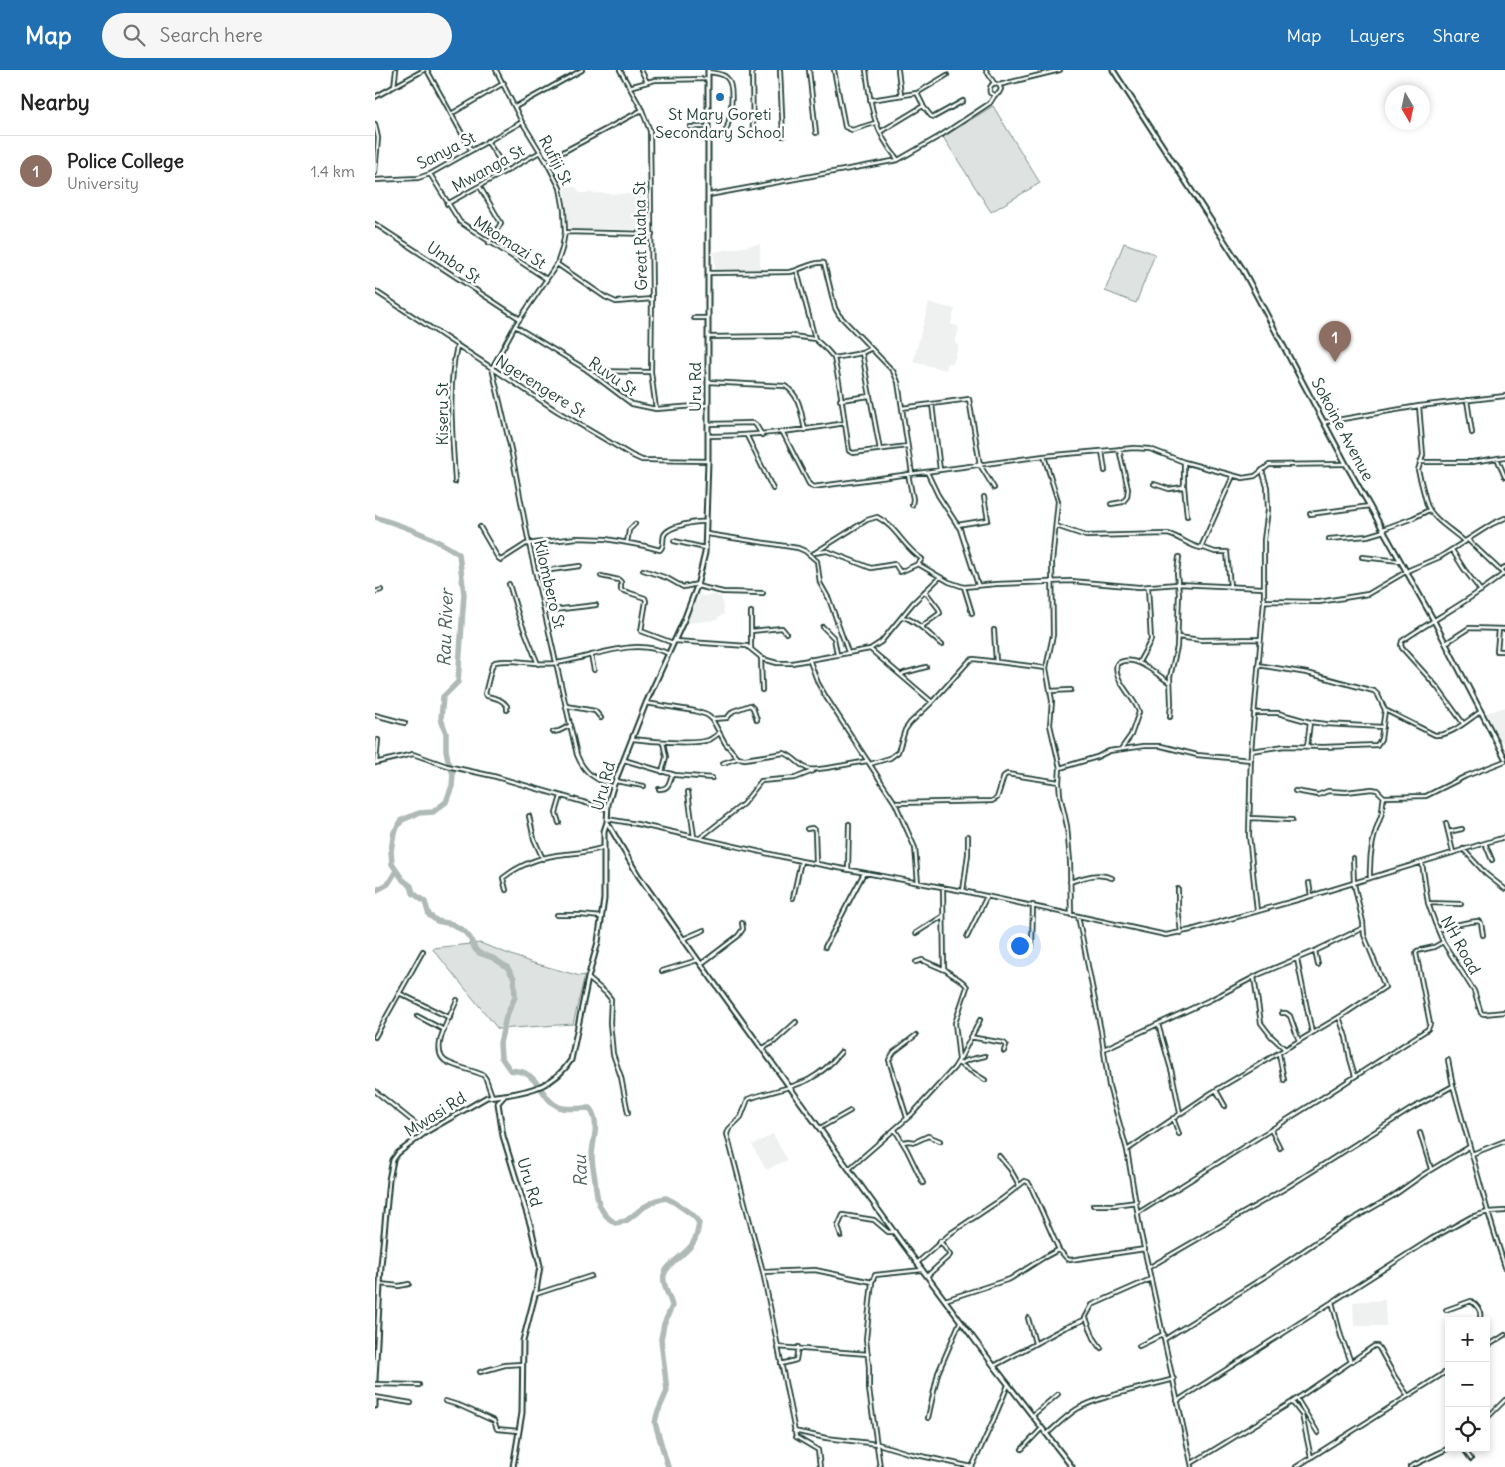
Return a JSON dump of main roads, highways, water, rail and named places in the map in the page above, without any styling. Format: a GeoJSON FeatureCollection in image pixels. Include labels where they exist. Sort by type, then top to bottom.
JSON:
{"type":"FeatureCollection","features":[{"type":"Feature","properties":{"kind":"waterway","name":"Rau"},"geometry":{"type":"LineString","coordinates":[[375,517],[419,532],[459,554],[464,594],[458,682],[443,697],[441,719],[446,733],[446,750],[453,774],[452,786],[446,802],[433,812],[419,813],[402,820],[394,832],[391,851],[392,864],[403,880],[411,886],[413,893],[425,902],[429,915],[437,921],[452,924],[464,931],[479,953],[493,958],[507,967],[514,978],[515,997],[506,1017],[500,1043],[501,1057],[510,1070],[523,1072],[535,1080],[549,1100],[559,1107],[590,1108],[595,1120],[592,1157],[597,1193],[599,1204],[609,1219],[615,1223],[626,1221],[644,1207],[657,1200],[666,1198],[694,1216],[699,1223],[693,1243],[669,1267],[664,1275],[665,1287],[672,1306],[664,1324],[661,1339],[667,1391],[655,1423],[668,1467]]}},
{"type":"Feature","properties":{"kind":"waterway"},"geometry":{"type":"LineString","coordinates":[[375,891],[388,884],[396,871]]}},
{"type":"Feature","properties":{"kind":"place","name":"St Mary Goreti Secondary School"},"geometry":{"type":"Point","coordinates":[720,97]}},
{"type":"Feature","properties":{"kind":"place","name":"Police College"},"geometry":{"type":"Point","coordinates":[1335,362]}},
{"type":"Feature","properties":{"kind":"water label","name":"Rau River"},"geometry":{"type":"Point","coordinates":[445,628]}}]}
